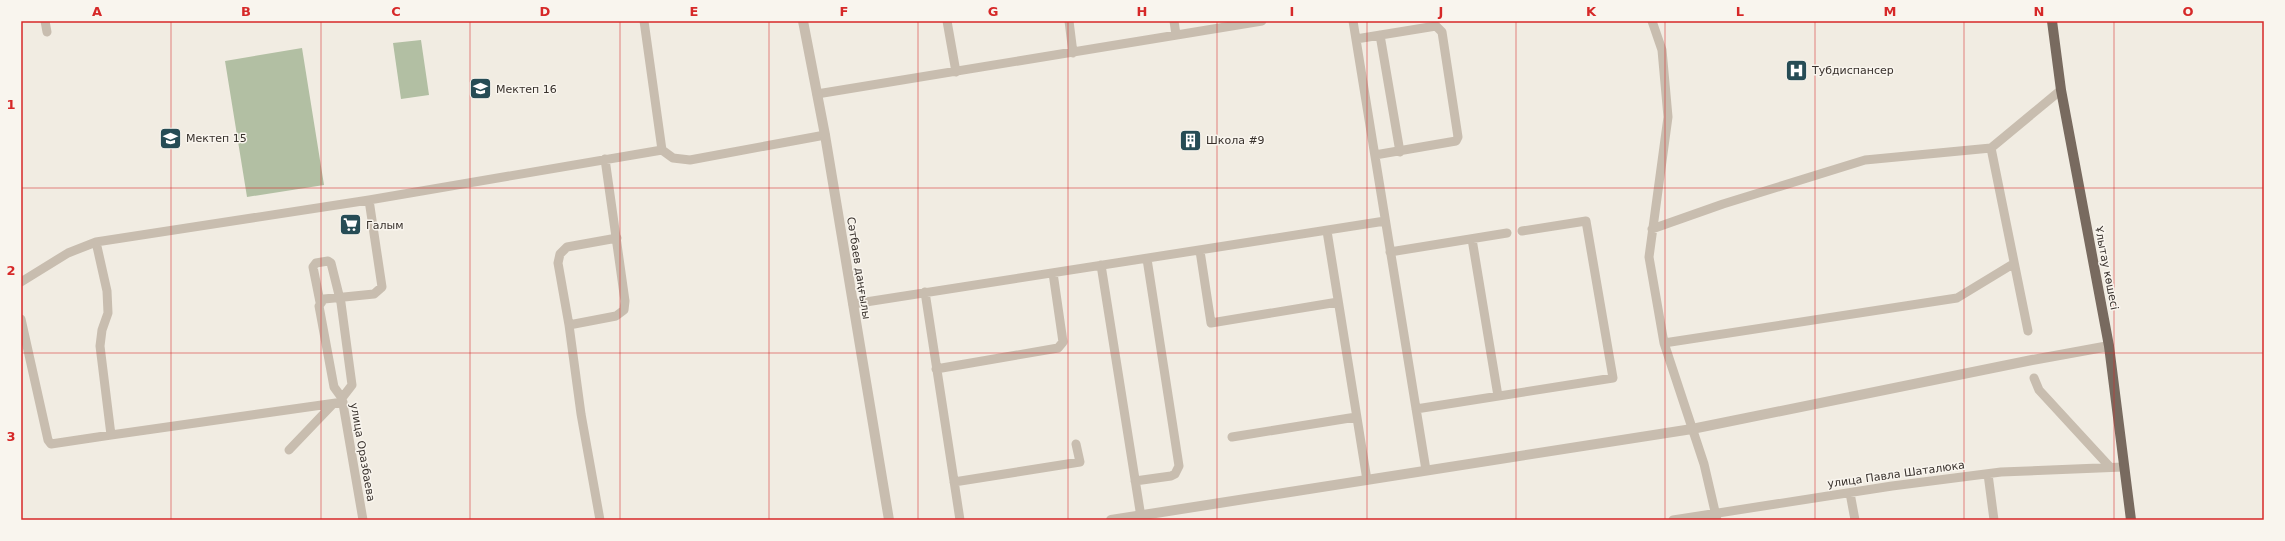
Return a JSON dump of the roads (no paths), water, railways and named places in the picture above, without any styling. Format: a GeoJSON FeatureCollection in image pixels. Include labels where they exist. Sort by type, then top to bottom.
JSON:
{"type":"FeatureCollection","features":[{"type":"Feature","properties":{"kind":"main road","name":"Ұлытау көшесі"},"geometry":{"type":"LineString","coordinates":[[2052,21],[2060,90],[2109,346],[2123,467],[2131,520]]}},
{"type":"Feature","properties":{"kind":"street"},"geometry":{"type":"LineString","coordinates":[[45,21],[47,32]]}},
{"type":"Feature","properties":{"kind":"street"},"geometry":{"type":"LineString","coordinates":[[644,21],[662,150]]}},
{"type":"Feature","properties":{"kind":"street","name":"Сәтбаев даңғылы"},"geometry":{"type":"LineString","coordinates":[[803,21],[825,135],[889,520]]}},
{"type":"Feature","properties":{"kind":"street"},"geometry":{"type":"LineString","coordinates":[[947,21],[956,72]]}},
{"type":"Feature","properties":{"kind":"street"},"geometry":{"type":"LineString","coordinates":[[1069,21],[1073,53]]}},
{"type":"Feature","properties":{"kind":"street"},"geometry":{"type":"LineString","coordinates":[[1174,21],[1176,35]]}},
{"type":"Feature","properties":{"kind":"street"},"geometry":{"type":"LineString","coordinates":[[817,94],[1262,21]]}},
{"type":"Feature","properties":{"kind":"street"},"geometry":{"type":"LineString","coordinates":[[1353,21],[1426,470]]}},
{"type":"Feature","properties":{"kind":"street"},"geometry":{"type":"LineString","coordinates":[[1652,21],[1662,50],[1668,117],[1649,257],[1664,343],[1704,464],[1716,516]]}},
{"type":"Feature","properties":{"kind":"street"},"geometry":{"type":"LineString","coordinates":[[1356,39],[1436,26],[1442,32],[1458,137],[1456,141],[1400,152],[1375,155]]}},
{"type":"Feature","properties":{"kind":"street"},"geometry":{"type":"LineString","coordinates":[[1380,35],[1400,152]]}},
{"type":"Feature","properties":{"kind":"street"},"geometry":{"type":"LineString","coordinates":[[1652,229],[1723,204],[1865,160],[1992,148],[2060,90]]}},
{"type":"Feature","properties":{"kind":"street"},"geometry":{"type":"LineString","coordinates":[[21,282],[68,253],[96,242],[370,200],[662,150],[673,158],[690,160],[825,135]]}},
{"type":"Feature","properties":{"kind":"street"},"geometry":{"type":"LineString","coordinates":[[1992,148],[2013,264],[2028,331]]}},
{"type":"Feature","properties":{"kind":"street"},"geometry":{"type":"LineString","coordinates":[[569,325],[616,316],[624,310],[625,301],[605,159]]}},
{"type":"Feature","properties":{"kind":"street"},"geometry":{"type":"LineString","coordinates":[[322,301],[339,297],[374,294],[382,287],[370,200]]}},
{"type":"Feature","properties":{"kind":"street"},"geometry":{"type":"LineString","coordinates":[[852,304],[1386,221]]}},
{"type":"Feature","properties":{"kind":"street"},"geometry":{"type":"LineString","coordinates":[[1416,409],[1613,378],[1586,221],[1522,231]]}},
{"type":"Feature","properties":{"kind":"street"},"geometry":{"type":"LineString","coordinates":[[1327,230],[1367,480]]}},
{"type":"Feature","properties":{"kind":"street"},"geometry":{"type":"LineString","coordinates":[[1390,252],[1507,233]]}},
{"type":"Feature","properties":{"kind":"street"},"geometry":{"type":"LineString","coordinates":[[600,520],[581,414],[569,325],[558,263],[560,254],[567,247],[617,238]]}},
{"type":"Feature","properties":{"kind":"street"},"geometry":{"type":"LineString","coordinates":[[1472,239],[1498,396]]}},
{"type":"Feature","properties":{"kind":"street"},"geometry":{"type":"LineString","coordinates":[[96,242],[107,291],[108,313],[102,330],[100,346],[112,435]]}},
{"type":"Feature","properties":{"kind":"street"},"geometry":{"type":"LineString","coordinates":[[1200,251],[1211,323],[1338,302]]}},
{"type":"Feature","properties":{"kind":"street"},"geometry":{"type":"LineString","coordinates":[[1135,481],[1171,476],[1175,474],[1179,466],[1147,259]]}},
{"type":"Feature","properties":{"kind":"street","name":"улица Оразбаева"},"geometry":{"type":"LineString","coordinates":[[339,297],[331,263],[328,261],[316,263],[313,267],[322,301],[319,306],[334,388],[342,400],[363,520]]}},
{"type":"Feature","properties":{"kind":"street"},"geometry":{"type":"LineString","coordinates":[[1664,343],[1957,298],[2013,264]]}},
{"type":"Feature","properties":{"kind":"street"},"geometry":{"type":"LineString","coordinates":[[1101,265],[1141,517]]}},
{"type":"Feature","properties":{"kind":"street"},"geometry":{"type":"LineString","coordinates":[[936,369],[1058,348],[1063,342],[1052,273]]}},
{"type":"Feature","properties":{"kind":"street"},"geometry":{"type":"LineString","coordinates":[[925,292],[960,520]]}},
{"type":"Feature","properties":{"kind":"street"},"geometry":{"type":"LineString","coordinates":[[21,319],[48,440],[51,444],[333,404],[342,400],[352,385],[339,297]]}},
{"type":"Feature","properties":{"kind":"street"},"geometry":{"type":"LineString","coordinates":[[1111,520],[1141,517],[1426,470],[1692,429],[2032,360],[2109,346]]}},
{"type":"Feature","properties":{"kind":"street"},"geometry":{"type":"LineString","coordinates":[[2034,378],[2039,390],[2109,466]]}},
{"type":"Feature","properties":{"kind":"street"},"geometry":{"type":"LineString","coordinates":[[289,450],[333,404]]}},
{"type":"Feature","properties":{"kind":"street"},"geometry":{"type":"LineString","coordinates":[[1232,436],[1356,417]]}},
{"type":"Feature","properties":{"kind":"street"},"geometry":{"type":"LineString","coordinates":[[954,482],[1080,462],[1076,444]]}},
{"type":"Feature","properties":{"kind":"street","name":"улица Павла Шаталюка"},"geometry":{"type":"LineString","coordinates":[[1673,520],[1716,516],[1850,493],[1988,474],[2109,466],[2123,467]]}},
{"type":"Feature","properties":{"kind":"street"},"geometry":{"type":"LineString","coordinates":[[1988,474],[1994,520]]}},
{"type":"Feature","properties":{"kind":"street"},"geometry":{"type":"LineString","coordinates":[[1850,493],[1855,520]]}},
{"type":"Feature","properties":{"kind":"place","name":"Тубдиспансер"},"geometry":{"type":"Point","coordinates":[1797,70]}},
{"type":"Feature","properties":{"kind":"place","name":"Мектеп 16"},"geometry":{"type":"Point","coordinates":[481,89]}},
{"type":"Feature","properties":{"kind":"place","name":"Мектеп 15"},"geometry":{"type":"Point","coordinates":[170,138]}},
{"type":"Feature","properties":{"kind":"place","name":"Школа #9"},"geometry":{"type":"Point","coordinates":[1191,140]}},
{"type":"Feature","properties":{"kind":"place","name":"Галым"},"geometry":{"type":"Point","coordinates":[351,225]}}]}
